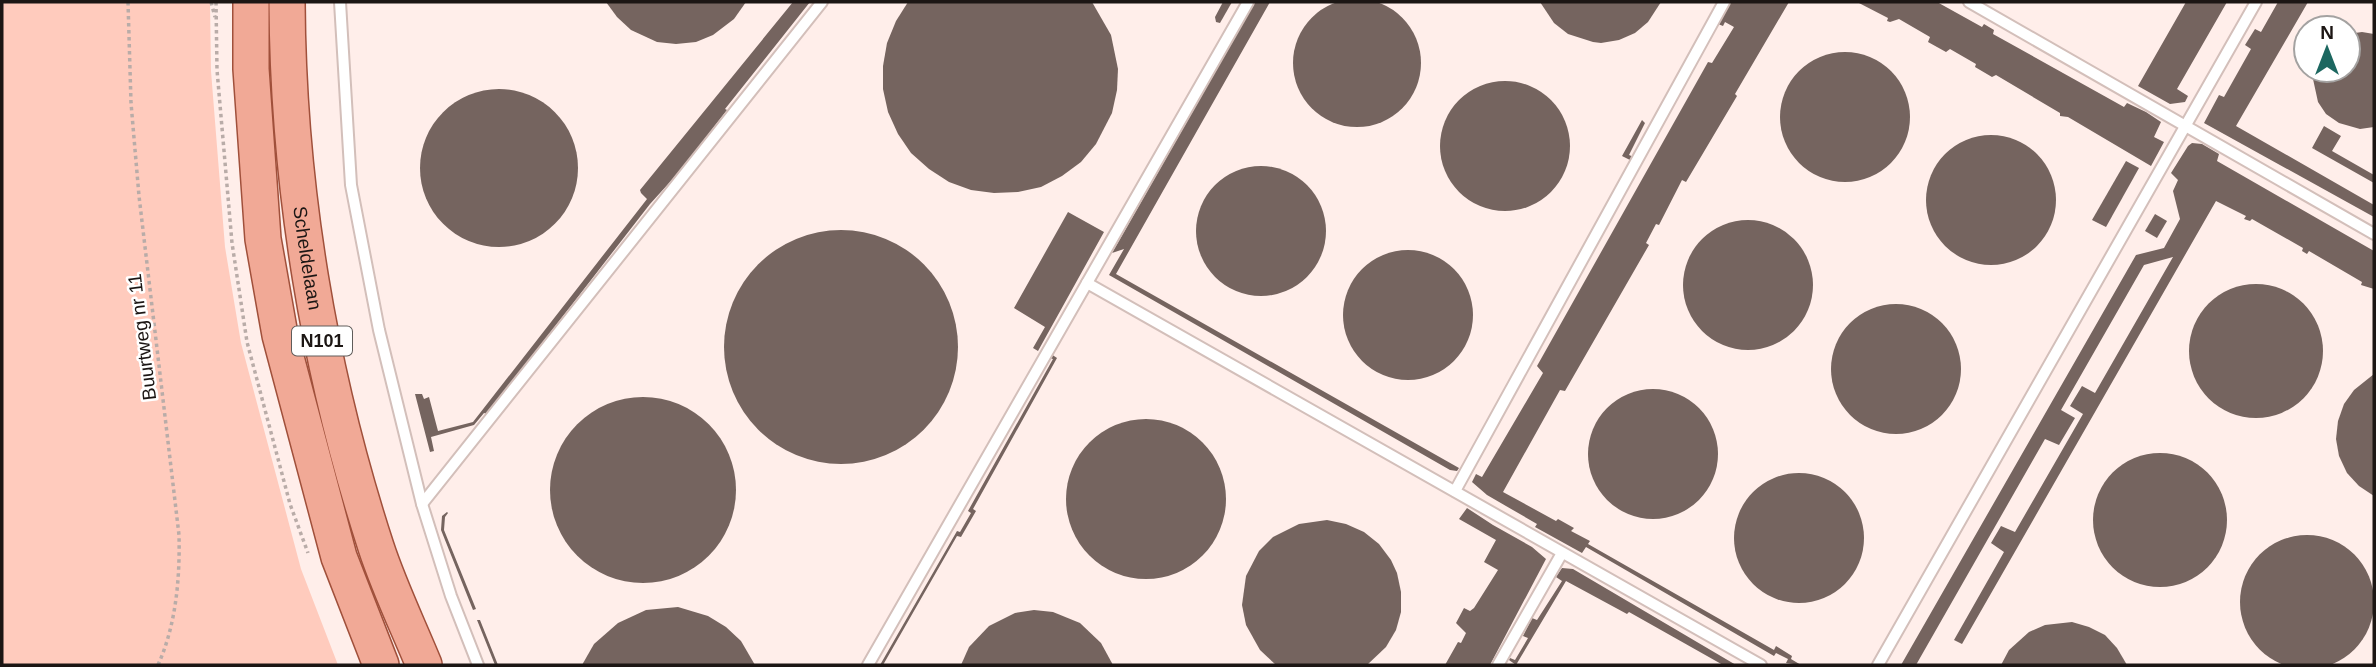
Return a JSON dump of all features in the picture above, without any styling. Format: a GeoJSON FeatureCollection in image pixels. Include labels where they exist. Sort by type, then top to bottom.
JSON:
{"type":"FeatureCollection","features":[{"type":"Feature","properties":{"kind":"main road","name":"Scheldelaan"},"geometry":{"type":"LineString","coordinates":[[251,2],[251,69],[263,239],[280,335],[339,557],[381,665]]}},
{"type":"Feature","properties":{"kind":"main road","name":"Scheldelaan"},"geometry":{"type":"LineString","coordinates":[[287,2],[288,69],[305,238],[320,333],[376,548],[424,665]]}},
{"type":"Feature","properties":{"kind":"lane"},"geometry":{"type":"LineString","coordinates":[[340,2],[351,185],[379,330],[422,504],[451,596],[478,665]]}},
{"type":"Feature","properties":{"kind":"lane"},"geometry":{"type":"LineString","coordinates":[[422,504],[822,2]]}},
{"type":"Feature","properties":{"kind":"lane"},"geometry":{"type":"LineString","coordinates":[[868,665],[1248,2]]}},
{"type":"Feature","properties":{"kind":"lane"},"geometry":{"type":"LineString","coordinates":[[1455,491],[1724,2]]}},
{"type":"Feature","properties":{"kind":"lane"},"geometry":{"type":"LineString","coordinates":[[1969,2],[2374,234]]}},
{"type":"Feature","properties":{"kind":"lane"},"geometry":{"type":"LineString","coordinates":[[1878,665],[2256,2]]}},
{"type":"Feature","properties":{"kind":"lane"},"geometry":{"type":"LineString","coordinates":[[1087,284],[1761,665]]}},
{"type":"Feature","properties":{"kind":"lane"},"geometry":{"type":"LineString","coordinates":[[1498,665],[1562,553]]}},
{"type":"Feature","properties":{"kind":"path","name":"Buurtweg nr 11"},"geometry":{"type":"LineString","coordinates":[[128,2],[131,103],[139,196],[179,535],[180,568],[175,607],[158,665]]}},
{"type":"Feature","properties":{"kind":"path"},"geometry":{"type":"LineString","coordinates":[[211,2],[216,24]]}},
{"type":"Feature","properties":{"kind":"shaded area"},"geometry":{"type":"Polygon","coordinates":[[[2,2],[210,2],[211,71],[225,247],[241,343],[301,569],[338,665],[2,665],[2,2]]]}},
{"type":"Feature","properties":{"kind":"building"},"geometry":{"type":"Polygon","coordinates":[[[1357,-1],[1382,4],[1403,17],[1416,38],[1421,63],[1416,88],[1403,109],[1382,122],[1357,127],[1332,122],[1311,109],[1298,88],[1293,63],[1298,38],[1311,17],[1332,4],[1357,-1]]]}},
{"type":"Feature","properties":{"kind":"building"},"geometry":{"type":"Polygon","coordinates":[[[606,2],[746,2],[734,19],[713,35],[696,42],[676,44],[657,42],[631,30],[606,2]]]}},
{"type":"Feature","properties":{"kind":"building"},"geometry":{"type":"Polygon","coordinates":[[[793,2],[810,2],[487,414],[484,413],[474,425],[431,437],[434,451],[430,452],[415,394],[422,394],[424,399],[429,397],[438,431],[473,422],[647,199],[640,190],[793,2]]]}},
{"type":"Feature","properties":{"kind":"building"},"geometry":{"type":"Polygon","coordinates":[[[908,2],[1092,2],[1111,35],[1118,69],[1117,90],[1112,113],[1096,144],[1081,162],[1041,187],[994,193],[971,190],[949,182],[911,153],[888,112],[883,89],[887,43],[908,2]]]}},
{"type":"Feature","properties":{"kind":"building"},"geometry":{"type":"Polygon","coordinates":[[[1223,2],[1232,2],[1220,23],[1216,22],[1215,17],[1223,2]]]}},
{"type":"Feature","properties":{"kind":"building"},"geometry":{"type":"Polygon","coordinates":[[[1255,2],[1270,2],[1116,274],[1459,468],[1457,471],[1450,470],[1109,275],[1124,249],[1112,253],[1255,2]]]}},
{"type":"Feature","properties":{"kind":"building"},"geometry":{"type":"Polygon","coordinates":[[[1540,2],[1661,2],[1648,22],[1635,33],[1619,40],[1601,43],[1568,34],[1554,23],[1540,2]]]}},
{"type":"Feature","properties":{"kind":"building"},"geometry":{"type":"Polygon","coordinates":[[[1730,2],[1789,2],[1686,182],[1682,180],[1659,225],[1656,224],[1646,243],[1649,245],[1565,391],[1560,390],[1503,492],[1574,528],[1571,531],[1590,541],[1588,544],[1774,650],[1776,646],[1801,665],[1786,663],[1788,659],[1776,653],[1774,656],[1586,547],[1582,553],[1535,527],[1537,524],[1487,495],[1472,482],[1476,474],[1482,477],[1543,373],[1537,366],[1708,62],[1712,63],[1734,27],[1725,22],[1723,26],[1718,24],[1730,2]]]}},
{"type":"Feature","properties":{"kind":"building"},"geometry":{"type":"Polygon","coordinates":[[[1857,2],[1937,2],[1982,27],[1984,24],[1994,30],[1993,34],[2124,107],[2127,103],[2146,112],[2161,122],[2154,137],[2164,142],[2151,166],[2068,117],[2060,116],[2060,113],[1996,75],[1992,77],[1950,49],[1946,52],[1928,42],[1930,37],[1899,19],[1887,21],[1888,18],[1857,2]]]}},
{"type":"Feature","properties":{"kind":"building"},"geometry":{"type":"Polygon","coordinates":[[[2186,2],[2227,2],[2177,89],[2188,96],[2185,102],[2170,104],[2138,86],[2186,2]]]}},
{"type":"Feature","properties":{"kind":"building"},"geometry":{"type":"Polygon","coordinates":[[[2278,2],[2308,2],[2301,14],[2292,14],[2292,30],[2236,126],[2374,205],[2374,217],[2204,123],[2219,95],[2224,97],[2251,49],[2245,45],[2255,29],[2261,32],[2278,2]]]}},
{"type":"Feature","properties":{"kind":"building"},"geometry":{"type":"Polygon","coordinates":[[[2362,32],[2374,34],[2374,127],[2360,129],[2339,123],[2326,114],[2318,102],[2314,84],[2362,84],[2362,32]]]}},
{"type":"Feature","properties":{"kind":"building"},"geometry":{"type":"Polygon","coordinates":[[[1845,52],[1870,57],[1891,71],[1905,92],[1910,117],[1905,142],[1891,163],[1870,177],[1845,182],[1820,177],[1799,163],[1785,142],[1780,117],[1785,92],[1799,71],[1820,57],[1845,52]]]}},
{"type":"Feature","properties":{"kind":"building"},"geometry":{"type":"Polygon","coordinates":[[[1505,81],[1530,86],[1551,100],[1565,121],[1570,146],[1565,171],[1551,192],[1530,206],[1505,211],[1480,206],[1459,192],[1445,171],[1440,146],[1445,121],[1459,100],[1480,86],[1505,81]]]}},
{"type":"Feature","properties":{"kind":"building"},"geometry":{"type":"Polygon","coordinates":[[[499,89],[529,95],[555,112],[572,138],[578,168],[572,198],[555,224],[529,241],[499,247],[469,241],[443,224],[426,198],[420,168],[426,138],[443,112],[469,95],[499,89]]]}},
{"type":"Feature","properties":{"kind":"building"},"geometry":{"type":"Polygon","coordinates":[[[1642,120],[1645,123],[1629,155],[1636,158],[1634,162],[1622,156],[1642,120]]]}},
{"type":"Feature","properties":{"kind":"building"},"geometry":{"type":"Polygon","coordinates":[[[2324,126],[2341,136],[2332,151],[2374,175],[2374,183],[2312,148],[2324,126]]]}},
{"type":"Feature","properties":{"kind":"building"},"geometry":{"type":"Polygon","coordinates":[[[1991,135],[2016,140],[2037,154],[2051,175],[2056,200],[2051,225],[2037,246],[2016,260],[1991,265],[1966,260],[1945,246],[1931,225],[1926,200],[1931,175],[1945,154],[1966,140],[1991,135]]]}},
{"type":"Feature","properties":{"kind":"building"},"geometry":{"type":"Polygon","coordinates":[[[2192,143],[2202,144],[2219,154],[2217,161],[2374,251],[2374,289],[2361,285],[2362,282],[2309,251],[2307,254],[2302,251],[2303,248],[2252,219],[2244,219],[2246,216],[2216,201],[1962,644],[1954,640],[2004,552],[1991,543],[2001,526],[2015,532],[2083,414],[2070,406],[2082,386],[2095,393],[2173,257],[2144,265],[2061,410],[2075,418],[2059,445],[2045,439],[1916,665],[1901,665],[2136,255],[2164,248],[2180,219],[2173,191],[2178,180],[2171,173],[2192,143]]]}},
{"type":"Feature","properties":{"kind":"building"},"geometry":{"type":"Polygon","coordinates":[[[2126,161],[2139,168],[2106,227],[2092,220],[2126,161]]]}},
{"type":"Feature","properties":{"kind":"building"},"geometry":{"type":"Polygon","coordinates":[[[1261,166],[1286,171],[1307,185],[1321,206],[1326,231],[1321,256],[1307,277],[1286,291],[1261,296],[1236,291],[1215,277],[1201,256],[1196,231],[1201,206],[1215,185],[1236,171],[1261,166]]]}},
{"type":"Feature","properties":{"kind":"building"},"geometry":{"type":"Polygon","coordinates":[[[1068,212],[1104,232],[1038,351],[1033,348],[1045,327],[1014,308],[1068,212]]]}},
{"type":"Feature","properties":{"kind":"building"},"geometry":{"type":"Polygon","coordinates":[[[2155,214],[2167,221],[2157,238],[2145,231],[2155,214]]]}},
{"type":"Feature","properties":{"kind":"building"},"geometry":{"type":"Polygon","coordinates":[[[1748,220],[1773,225],[1794,239],[1808,260],[1813,285],[1808,310],[1794,331],[1773,345],[1748,350],[1723,345],[1702,331],[1688,310],[1683,285],[1688,260],[1702,239],[1723,225],[1748,220]]]}},
{"type":"Feature","properties":{"kind":"building"},"geometry":{"type":"Polygon","coordinates":[[[841,230],[864,232],[886,239],[924,264],[949,302],[956,324],[956,370],[949,392],[924,430],[886,455],[864,462],[841,464],[818,462],[796,455],[758,430],[733,392],[726,370],[724,347],[726,324],[733,302],[758,264],[796,239],[818,232],[841,230]]]}},
{"type":"Feature","properties":{"kind":"building"},"geometry":{"type":"Polygon","coordinates":[[[1408,250],[1433,255],[1454,269],[1468,290],[1473,315],[1468,340],[1454,361],[1433,375],[1408,380],[1383,375],[1362,361],[1348,340],[1343,315],[1348,290],[1362,269],[1383,255],[1408,250]]]}},
{"type":"Feature","properties":{"kind":"building"},"geometry":{"type":"Polygon","coordinates":[[[2256,284],[2282,289],[2304,303],[2318,325],[2323,351],[2318,377],[2304,399],[2282,413],[2256,418],[2230,413],[2208,399],[2194,377],[2189,351],[2194,325],[2208,303],[2230,289],[2256,284]]]}},
{"type":"Feature","properties":{"kind":"building"},"geometry":{"type":"Polygon","coordinates":[[[1896,304],[1921,309],[1942,323],[1956,344],[1961,369],[1956,394],[1942,415],[1921,429],[1896,434],[1871,429],[1850,415],[1836,394],[1831,369],[1836,344],[1850,323],[1871,309],[1896,304]]]}},
{"type":"Feature","properties":{"kind":"building"},"geometry":{"type":"Polygon","coordinates":[[[1051,354],[1057,358],[973,509],[976,511],[961,537],[957,536],[883,665],[880,665],[957,531],[960,532],[971,513],[968,511],[1053,359],[1049,358],[1051,354]]]}},
{"type":"Feature","properties":{"kind":"building"},"geometry":{"type":"Polygon","coordinates":[[[2374,374],[2374,496],[2359,486],[2347,473],[2339,456],[2336,439],[2344,404],[2354,390],[2374,374]]]}},
{"type":"Feature","properties":{"kind":"building"},"geometry":{"type":"Polygon","coordinates":[[[1653,389],[1678,394],[1699,408],[1713,429],[1718,454],[1713,479],[1699,500],[1678,514],[1653,519],[1628,514],[1607,500],[1593,479],[1588,454],[1593,429],[1607,408],[1628,394],[1653,389]]]}},
{"type":"Feature","properties":{"kind":"building"},"geometry":{"type":"Polygon","coordinates":[[[643,397],[679,404],[695,412],[709,424],[721,438],[729,454],[736,490],[729,526],[721,542],[709,556],[695,568],[679,576],[643,583],[607,576],[591,568],[577,556],[565,542],[557,526],[550,490],[557,454],[565,438],[577,424],[591,412],[607,404],[643,397]]]}},
{"type":"Feature","properties":{"kind":"building"},"geometry":{"type":"Polygon","coordinates":[[[1146,419],[1177,425],[1202,443],[1220,468],[1226,499],[1220,530],[1202,555],[1177,573],[1146,579],[1115,573],[1090,555],[1072,530],[1066,499],[1072,468],[1090,443],[1115,425],[1146,419]]]}},
{"type":"Feature","properties":{"kind":"building"},"geometry":{"type":"Polygon","coordinates":[[[2160,453],[2186,458],[2208,472],[2222,494],[2227,520],[2222,546],[2208,568],[2186,582],[2160,587],[2134,582],[2112,568],[2098,546],[2093,520],[2098,494],[2112,472],[2134,458],[2160,453]]]}},
{"type":"Feature","properties":{"kind":"building"},"geometry":{"type":"Polygon","coordinates":[[[1799,473],[1824,478],[1845,492],[1859,513],[1864,538],[1859,563],[1845,584],[1824,598],[1799,603],[1774,598],[1753,584],[1739,563],[1734,538],[1739,513],[1753,492],[1774,478],[1799,473]]]}},
{"type":"Feature","properties":{"kind":"building"},"geometry":{"type":"Polygon","coordinates":[[[1467,508],[1532,547],[1546,559],[1490,665],[1445,665],[1466,633],[1456,623],[1464,608],[1470,611],[1474,608],[1498,570],[1484,562],[1496,540],[1459,519],[1467,508]]]}},
{"type":"Feature","properties":{"kind":"building"},"geometry":{"type":"Polygon","coordinates":[[[447,512],[444,530],[476,609],[473,610],[441,530],[442,516],[447,512]]]}},
{"type":"Feature","properties":{"kind":"building"},"geometry":{"type":"Polygon","coordinates":[[[1327,520],[1364,532],[1379,544],[1391,560],[1401,592],[1401,612],[1396,630],[1386,647],[1367,665],[1276,665],[1260,650],[1246,625],[1242,605],[1246,576],[1259,551],[1273,537],[1299,524],[1327,520]]]}},
{"type":"Feature","properties":{"kind":"building"},"geometry":{"type":"Polygon","coordinates":[[[2307,535],[2333,540],[2354,555],[2369,576],[2374,602],[2369,628],[2354,649],[2333,664],[2307,669],[2281,664],[2260,649],[2245,628],[2240,602],[2245,576],[2260,555],[2281,540],[2307,535]]]}},
{"type":"Feature","properties":{"kind":"building"},"geometry":{"type":"Polygon","coordinates":[[[1562,568],[1573,569],[1736,665],[1723,665],[1629,612],[1627,614],[1566,581],[1516,665],[1509,660],[1515,660],[1528,638],[1523,636],[1532,618],[1537,620],[1562,581],[1556,577],[1562,568]]]}},
{"type":"Feature","properties":{"kind":"building"},"geometry":{"type":"Polygon","coordinates":[[[678,607],[708,616],[726,627],[741,641],[755,665],[582,665],[594,644],[618,623],[646,610],[678,607]]]}},
{"type":"Feature","properties":{"kind":"building"},"geometry":{"type":"Polygon","coordinates":[[[1034,610],[1053,612],[1080,623],[1101,643],[1113,665],[961,665],[969,647],[989,626],[1015,613],[1034,610]]]}},
{"type":"Feature","properties":{"kind":"building"},"geometry":{"type":"Polygon","coordinates":[[[477,620],[480,620],[498,665],[495,665],[477,620]]]}},
{"type":"Feature","properties":{"kind":"building"},"geometry":{"type":"Polygon","coordinates":[[[2072,622],[2105,635],[2127,665],[2001,665],[2009,650],[2029,632],[2045,625],[2072,622]]]}}]}
